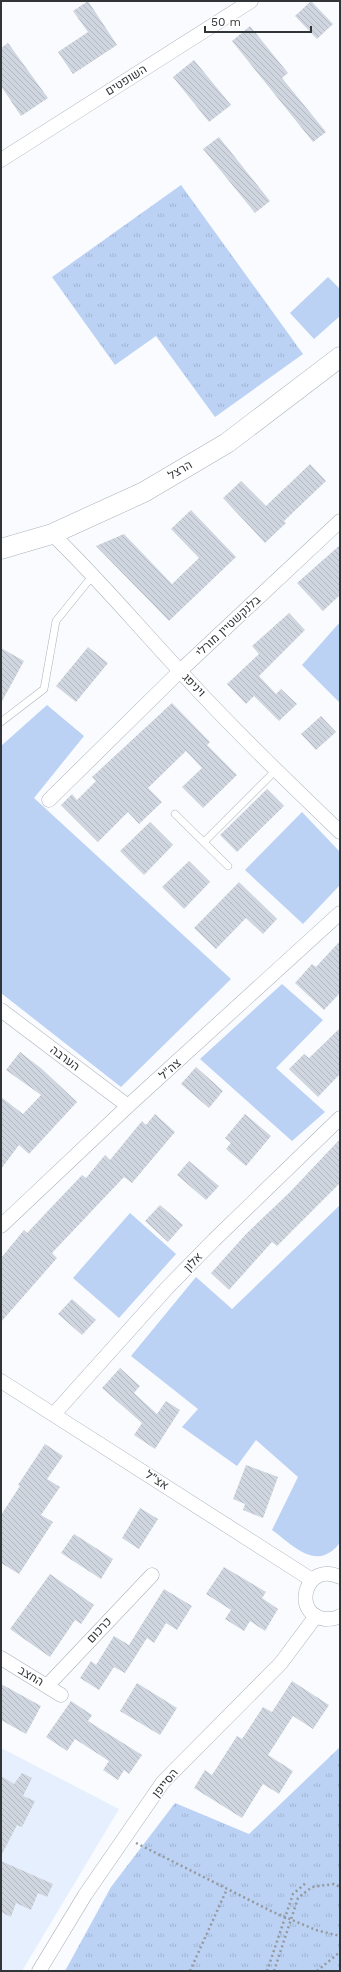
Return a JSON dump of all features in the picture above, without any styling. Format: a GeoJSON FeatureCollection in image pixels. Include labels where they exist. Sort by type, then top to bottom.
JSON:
{"type":"FeatureCollection","features":[{"type":"Feature","properties":{"kind":"street","name":"השופטים"},"geometry":{"type":"LineString","coordinates":[[1,160],[251,1]]}},
{"type":"Feature","properties":{"kind":"street","name":"הרצל"},"geometry":{"type":"LineString","coordinates":[[1,549],[52,534],[144,492],[227,443],[340,358]]}},
{"type":"Feature","properties":{"kind":"street","name":"בלנקשטיין מורלי"},"geometry":{"type":"LineString","coordinates":[[49,800],[180,671],[340,521]]}},
{"type":"Feature","properties":{"kind":"street","name":"ויניפג"},"geometry":{"type":"LineString","coordinates":[[52,534],[94,574],[180,671],[276,770],[340,832]]}},
{"type":"Feature","properties":{"kind":"street","name":"צה\"ל"},"geometry":{"type":"LineString","coordinates":[[1,1226],[128,1106],[340,913]]}},
{"type":"Feature","properties":{"kind":"street","name":"הערבה"},"geometry":{"type":"LineString","coordinates":[[1,1010],[128,1106]]}},
{"type":"Feature","properties":{"kind":"street","name":"אלון"},"geometry":{"type":"LineString","coordinates":[[54,1414],[204,1250],[340,1118]]}},
{"type":"Feature","properties":{"kind":"street","name":"אצ\"ל"},"geometry":{"type":"LineString","coordinates":[[1,1381],[312,1580]]}},
{"type":"Feature","properties":{"kind":"street"},"geometry":{"type":"LineString","coordinates":[[340,1576],[327,1573],[320,1575],[312,1580],[306,1590],[305,1597],[307,1605],[316,1616],[330,1619],[340,1616]]}},
{"type":"Feature","properties":{"kind":"street","name":"כרכום"},"geometry":{"type":"LineString","coordinates":[[47,1686],[152,1575]]}},
{"type":"Feature","properties":{"kind":"street","name":"הסייפן"},"geometry":{"type":"LineString","coordinates":[[39,1971],[85,1895],[163,1782],[282,1663],[316,1616]]}},
{"type":"Feature","properties":{"kind":"street","name":"החצב"},"geometry":{"type":"LineString","coordinates":[[1,1658],[61,1694]]}},
{"type":"Feature","properties":{"kind":"lane"},"geometry":{"type":"LineString","coordinates":[[1,722],[44,690],[56,620],[94,574]]}},
{"type":"Feature","properties":{"kind":"lane"},"geometry":{"type":"LineString","coordinates":[[204,842],[276,770]]}},
{"type":"Feature","properties":{"kind":"lane"},"geometry":{"type":"LineString","coordinates":[[175,814],[228,866]]}},
{"type":"Feature","properties":{"kind":"path"},"geometry":{"type":"LineString","coordinates":[[125,1838],[291,1920],[316,1930],[340,1936]]}},
{"type":"Feature","properties":{"kind":"path"},"geometry":{"type":"LineString","coordinates":[[267,1971],[293,1894],[307,1882]]}},
{"type":"Feature","properties":{"kind":"path"},"geometry":{"type":"LineString","coordinates":[[274,1971],[298,1898],[312,1887],[334,1884],[340,1887]]}},
{"type":"Feature","properties":{"kind":"path"},"geometry":{"type":"LineString","coordinates":[[190,1971],[227,1889]]}},
{"type":"Feature","properties":{"kind":"path"},"geometry":{"type":"LineString","coordinates":[[317,1971],[340,1952]]}},
{"type":"Feature","properties":{"kind":"shaded area"},"geometry":{"type":"Polygon","coordinates":[[[1,1748],[119,1809],[22,1971],[1,1971],[1,1748]]]}},
{"type":"Feature","properties":{"kind":"green space"},"geometry":{"type":"Polygon","coordinates":[[[181,185],[303,354],[215,417],[156,336],[115,365],[52,277],[181,185]]]}},
{"type":"Feature","properties":{"kind":"green space"},"geometry":{"type":"Polygon","coordinates":[[[328,277],[340,289],[340,316],[314,339],[290,313],[328,277]]]}},
{"type":"Feature","properties":{"kind":"green space"},"geometry":{"type":"Polygon","coordinates":[[[340,622],[340,703],[302,665],[340,622]]]}},
{"type":"Feature","properties":{"kind":"green space"},"geometry":{"type":"Polygon","coordinates":[[[47,705],[84,736],[34,798],[231,979],[121,1087],[1,993],[1,746],[47,705]]]}},
{"type":"Feature","properties":{"kind":"green space"},"geometry":{"type":"Polygon","coordinates":[[[302,812],[340,852],[340,885],[303,924],[245,870],[302,812]]]}},
{"type":"Feature","properties":{"kind":"green space"},"geometry":{"type":"Polygon","coordinates":[[[282,984],[323,1020],[276,1068],[325,1112],[292,1141],[200,1059],[282,984]]]}},
{"type":"Feature","properties":{"kind":"green space"},"geometry":{"type":"Polygon","coordinates":[[[340,1205],[340,1542],[332,1551],[324,1555],[316,1556],[308,1555],[300,1551],[272,1530],[298,1477],[256,1440],[237,1466],[182,1427],[198,1409],[131,1356],[196,1277],[232,1309],[340,1205]]]}},
{"type":"Feature","properties":{"kind":"green space"},"geometry":{"type":"Polygon","coordinates":[[[130,1213],[176,1254],[119,1318],[73,1278],[130,1213]]]}},
{"type":"Feature","properties":{"kind":"green space"},"geometry":{"type":"Polygon","coordinates":[[[340,1747],[340,1971],[65,1971],[111,1887],[175,1803],[249,1834],[340,1747]]]}},
{"type":"Feature","properties":{"kind":"building"},"geometry":{"type":"Polygon","coordinates":[[[88,1],[117,45],[73,74],[58,52],[88,32],[73,11],[88,1]]]}},
{"type":"Feature","properties":{"kind":"building"},"geometry":{"type":"Polygon","coordinates":[[[311,1],[333,24],[317,39],[295,16],[311,1]]]}},
{"type":"Feature","properties":{"kind":"building"},"geometry":{"type":"Polygon","coordinates":[[[250,26],[288,73],[282,78],[326,132],[313,142],[232,41],[250,26]]]}},
{"type":"Feature","properties":{"kind":"building"},"geometry":{"type":"Polygon","coordinates":[[[8,43],[48,98],[21,116],[1,86],[1,48],[8,43]]]}},
{"type":"Feature","properties":{"kind":"building"},"geometry":{"type":"Polygon","coordinates":[[[194,60],[231,105],[209,122],[173,77],[194,60]]]}},
{"type":"Feature","properties":{"kind":"building"},"geometry":{"type":"Polygon","coordinates":[[[219,137],[270,201],[255,213],[203,149],[219,137]]]}},
{"type":"Feature","properties":{"kind":"building"},"geometry":{"type":"Polygon","coordinates":[[[310,464],[326,481],[284,521],[286,523],[265,543],[223,498],[241,481],[266,506],[310,464]]]}},
{"type":"Feature","properties":{"kind":"building"},"geometry":{"type":"Polygon","coordinates":[[[191,510],[236,557],[169,621],[96,546],[124,534],[172,584],[199,558],[171,529],[191,510]]]}},
{"type":"Feature","properties":{"kind":"building"},"geometry":{"type":"Polygon","coordinates":[[[340,545],[340,595],[323,611],[297,583],[340,545]]]}},
{"type":"Feature","properties":{"kind":"building"},"geometry":{"type":"Polygon","coordinates":[[[289,613],[305,630],[259,676],[276,694],[281,689],[297,704],[279,721],[254,696],[246,704],[227,684],[259,654],[252,646],[289,613]]]}},
{"type":"Feature","properties":{"kind":"building"},"geometry":{"type":"Polygon","coordinates":[[[88,647],[108,663],[76,702],[56,686],[88,647]]]}},
{"type":"Feature","properties":{"kind":"building"},"geometry":{"type":"Polygon","coordinates":[[[1,648],[24,661],[1,703],[1,648]]]}},
{"type":"Feature","properties":{"kind":"building"},"geometry":{"type":"Polygon","coordinates":[[[172,703],[210,742],[207,745],[237,775],[203,808],[182,787],[202,768],[186,751],[148,788],[162,802],[139,824],[128,812],[98,842],[61,805],[72,794],[77,800],[96,781],[92,777],[172,703]]]}},
{"type":"Feature","properties":{"kind":"building"},"geometry":{"type":"Polygon","coordinates":[[[321,716],[336,732],[316,750],[301,734],[321,716]]]}},
{"type":"Feature","properties":{"kind":"building"},"geometry":{"type":"Polygon","coordinates":[[[267,789],[284,806],[237,852],[220,835],[267,789]]]}},
{"type":"Feature","properties":{"kind":"building"},"geometry":{"type":"Polygon","coordinates":[[[150,822],[173,845],[144,875],[120,851],[150,822]]]}},
{"type":"Feature","properties":{"kind":"building"},"geometry":{"type":"Polygon","coordinates":[[[189,861],[210,882],[184,909],[162,887],[189,861]]]}},
{"type":"Feature","properties":{"kind":"building"},"geometry":{"type":"Polygon","coordinates":[[[239,882],[277,919],[263,934],[246,918],[216,949],[194,928],[239,882]]]}},
{"type":"Feature","properties":{"kind":"building"},"geometry":{"type":"Polygon","coordinates":[[[340,941],[340,993],[324,1010],[295,983],[312,964],[316,967],[340,941]]]}},
{"type":"Feature","properties":{"kind":"building"},"geometry":{"type":"Polygon","coordinates":[[[340,1028],[340,1074],[318,1097],[289,1069],[304,1054],[309,1058],[340,1028]]]}},
{"type":"Feature","properties":{"kind":"building"},"geometry":{"type":"Polygon","coordinates":[[[20,1052],[42,1069],[77,1102],[29,1154],[19,1145],[1,1169],[1,1097],[23,1114],[41,1095],[6,1070],[20,1052]]]}},
{"type":"Feature","properties":{"kind":"building"},"geometry":{"type":"Polygon","coordinates":[[[196,1067],[223,1091],[209,1108],[181,1084],[196,1067]]]}},
{"type":"Feature","properties":{"kind":"building"},"geometry":{"type":"Polygon","coordinates":[[[155,1114],[175,1132],[132,1183],[124,1177],[52,1253],[57,1258],[1,1322],[1,1258],[24,1230],[27,1233],[82,1175],[86,1178],[105,1155],[110,1160],[142,1121],[146,1125],[155,1114]]]}},
{"type":"Feature","properties":{"kind":"building"},"geometry":{"type":"Polygon","coordinates":[[[245,1114],[271,1136],[246,1166],[226,1149],[231,1143],[225,1138],[245,1114]]]}},
{"type":"Feature","properties":{"kind":"building"},"geometry":{"type":"Polygon","coordinates":[[[340,1139],[340,1183],[277,1246],[272,1242],[229,1290],[211,1273],[246,1234],[290,1192],[340,1139]]]}},
{"type":"Feature","properties":{"kind":"building"},"geometry":{"type":"Polygon","coordinates":[[[189,1161],[219,1186],[206,1200],[177,1175],[189,1161]]]}},
{"type":"Feature","properties":{"kind":"building"},"geometry":{"type":"Polygon","coordinates":[[[160,1205],[183,1225],[168,1242],[145,1221],[160,1205]]]}},
{"type":"Feature","properties":{"kind":"building"},"geometry":{"type":"Polygon","coordinates":[[[72,1299],[96,1320],[82,1335],[58,1314],[72,1299]]]}},
{"type":"Feature","properties":{"kind":"building"},"geometry":{"type":"Polygon","coordinates":[[[120,1368],[140,1386],[134,1393],[157,1414],[166,1401],[180,1410],[155,1449],[134,1435],[142,1423],[102,1388],[120,1368]]]}},
{"type":"Feature","properties":{"kind":"building"},"geometry":{"type":"Polygon","coordinates":[[[45,1444],[63,1456],[47,1479],[60,1487],[41,1515],[53,1522],[19,1574],[1,1563],[1,1515],[20,1486],[18,1485],[45,1444]]]}},
{"type":"Feature","properties":{"kind":"building"},"geometry":{"type":"Polygon","coordinates":[[[246,1465],[278,1477],[263,1518],[243,1510],[245,1504],[233,1499],[246,1465]]]}},
{"type":"Feature","properties":{"kind":"building"},"geometry":{"type":"Polygon","coordinates":[[[140,1508],[158,1519],[139,1549],[122,1538],[140,1508]]]}},
{"type":"Feature","properties":{"kind":"building"},"geometry":{"type":"Polygon","coordinates":[[[74,1534],[113,1559],[101,1579],[61,1553],[74,1534]]]}},
{"type":"Feature","properties":{"kind":"building"},"geometry":{"type":"Polygon","coordinates":[[[224,1567],[266,1592],[262,1598],[278,1609],[265,1631],[250,1621],[244,1631],[225,1619],[231,1610],[206,1594],[224,1567]]]}},
{"type":"Feature","properties":{"kind":"building"},"geometry":{"type":"Polygon","coordinates":[[[50,1574],[94,1605],[81,1624],[75,1620],[50,1657],[10,1629],[50,1574]]]}},
{"type":"Feature","properties":{"kind":"building"},"geometry":{"type":"Polygon","coordinates":[[[164,1589],[192,1606],[177,1630],[166,1623],[154,1643],[147,1638],[125,1673],[114,1667],[99,1690],[80,1678],[91,1661],[96,1665],[114,1636],[129,1645],[164,1589]]]}},
{"type":"Feature","properties":{"kind":"building"},"geometry":{"type":"Polygon","coordinates":[[[292,1681],[329,1705],[313,1729],[293,1716],[268,1755],[293,1771],[279,1794],[263,1784],[242,1818],[194,1788],[205,1770],[212,1775],[237,1736],[242,1739],[263,1707],[272,1712],[292,1681]]]}},
{"type":"Feature","properties":{"kind":"building"},"geometry":{"type":"Polygon","coordinates":[[[137,1683],[177,1708],[160,1735],[120,1711],[137,1683]]]}},
{"type":"Feature","properties":{"kind":"building"},"geometry":{"type":"Polygon","coordinates":[[[1,1684],[41,1706],[26,1734],[1,1720],[1,1684]]]}},
{"type":"Feature","properties":{"kind":"building"},"geometry":{"type":"Polygon","coordinates":[[[71,1701],[92,1715],[88,1721],[142,1755],[129,1774],[124,1770],[118,1780],[103,1770],[109,1761],[75,1739],[67,1751],[46,1737],[71,1701]]]}},
{"type":"Feature","properties":{"kind":"building"},"geometry":{"type":"Polygon","coordinates":[[[22,1773],[32,1778],[23,1796],[35,1801],[22,1827],[17,1825],[1,1856],[1,1776],[14,1784],[22,1773]]]}},
{"type":"Feature","properties":{"kind":"building"},"geometry":{"type":"Polygon","coordinates":[[[1,1861],[53,1884],[47,1897],[38,1893],[31,1910],[16,1903],[11,1917],[1,1912],[1,1861]]]}}]}
